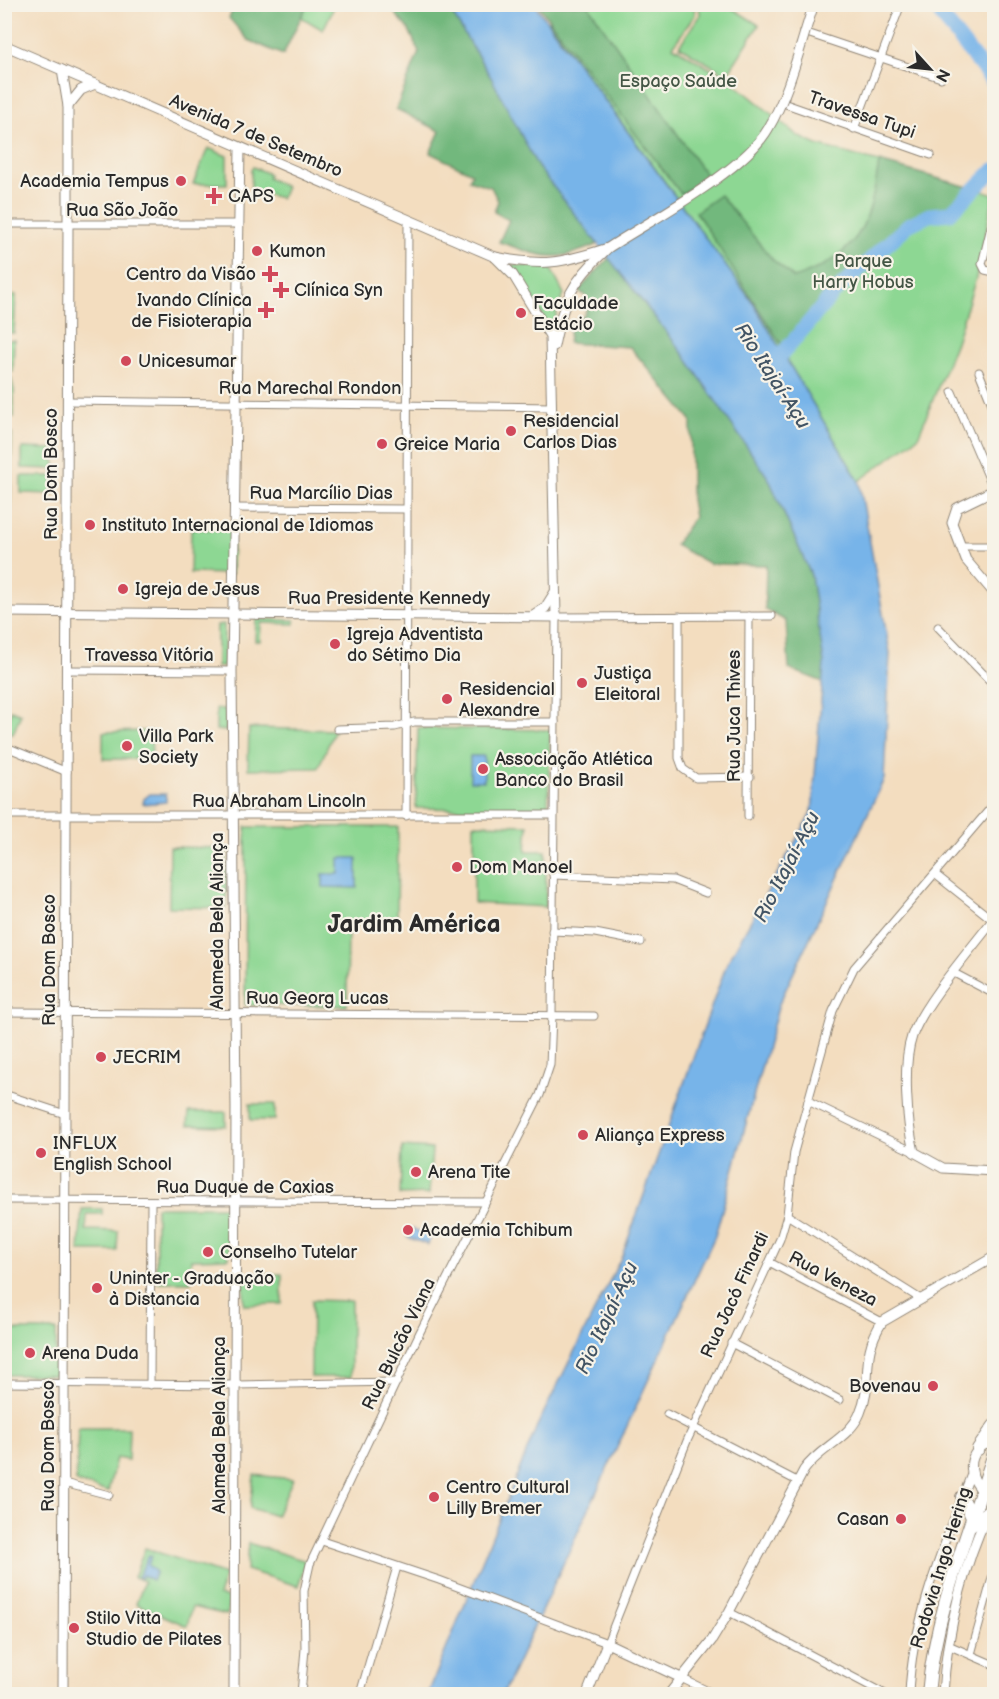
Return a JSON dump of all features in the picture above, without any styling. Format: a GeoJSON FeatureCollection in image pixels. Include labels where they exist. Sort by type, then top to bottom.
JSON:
{"type":"FeatureCollection","features":[{"type":"Feature","properties":{"kind":"highway"},"geometry":{"type":"LineString","coordinates":[[978,1449],[994,1426]]}},
{"type":"Feature","properties":{"kind":"highway","name":"Rodovia Ingo Hering"},"geometry":{"type":"LineString","coordinates":[[928,1695],[932,1656],[942,1615],[980,1523],[994,1453]]}},
{"type":"Feature","properties":{"kind":"highway"},"geometry":{"type":"LineString","coordinates":[[962,1497],[980,1523],[992,1506]]}},
{"type":"Feature","properties":{"kind":"street"},"geometry":{"type":"LineString","coordinates":[[814,4],[804,32],[941,78]]}},
{"type":"Feature","properties":{"kind":"street"},"geometry":{"type":"LineString","coordinates":[[556,616],[552,354],[557,326],[573,285],[583,271],[608,248],[724,173],[759,142],[779,106],[814,4]]}},
{"type":"Feature","properties":{"kind":"street"},"geometry":{"type":"LineString","coordinates":[[854,129],[901,4]]}},
{"type":"Feature","properties":{"kind":"street","name":"Travessa Tupi"},"geometry":{"type":"LineString","coordinates":[[804,32],[783,104],[931,155]]}},
{"type":"Feature","properties":{"kind":"street","name":"Avenida 7 de Setembro"},"geometry":{"type":"LineString","coordinates":[[4,45],[495,257]]}},
{"type":"Feature","properties":{"kind":"street","name":"Rua Dom Bosco"},"geometry":{"type":"LineString","coordinates":[[62,70],[68,106],[63,1695]]}},
{"type":"Feature","properties":{"kind":"street"},"geometry":{"type":"LineString","coordinates":[[68,106],[81,90],[94,84]]}},
{"type":"Feature","properties":{"kind":"street","name":"Alameda Bela Aliança"},"geometry":{"type":"LineString","coordinates":[[234,1695],[236,1202],[232,614],[240,148]]}},
{"type":"Feature","properties":{"kind":"street"},"geometry":{"type":"LineString","coordinates":[[406,816],[408,220]]}},
{"type":"Feature","properties":{"kind":"street","name":"Rua São João"},"geometry":{"type":"LineString","coordinates":[[4,224],[239,224]]}},
{"type":"Feature","properties":{"kind":"street"},"geometry":{"type":"LineString","coordinates":[[991,227],[982,264],[985,270],[994,272]]}},
{"type":"Feature","properties":{"kind":"street"},"geometry":{"type":"LineString","coordinates":[[495,257],[521,262],[555,263],[608,248]]}},
{"type":"Feature","properties":{"kind":"street"},"geometry":{"type":"LineString","coordinates":[[495,257],[513,275],[547,328],[552,354]]}},
{"type":"Feature","properties":{"kind":"street"},"geometry":{"type":"LineString","coordinates":[[979,372],[994,409]]}},
{"type":"Feature","properties":{"kind":"street"},"geometry":{"type":"LineString","coordinates":[[952,392],[994,490],[957,508],[952,523],[966,560],[994,593]]}},
{"type":"Feature","properties":{"kind":"street","name":"Rua Marechal Rondon"},"geometry":{"type":"LineString","coordinates":[[68,401],[552,407]]}},
{"type":"Feature","properties":{"kind":"street","name":"Rua Marcílio Dias"},"geometry":{"type":"LineString","coordinates":[[235,508],[406,509]]}},
{"type":"Feature","properties":{"kind":"street"},"geometry":{"type":"LineString","coordinates":[[959,546],[994,546]]}},
{"type":"Feature","properties":{"kind":"street"},"geometry":{"type":"LineString","coordinates":[[533,616],[545,608],[556,590]]}},
{"type":"Feature","properties":{"kind":"street","name":"Rua Presidente Kennedy"},"geometry":{"type":"LineString","coordinates":[[4,612],[772,616]]}},
{"type":"Feature","properties":{"kind":"street","name":"Rua Bulcão Viana"},"geometry":{"type":"LineString","coordinates":[[302,1695],[305,1649],[304,1591],[310,1564],[548,1076],[552,1015],[556,616]]}},
{"type":"Feature","properties":{"kind":"street"},"geometry":{"type":"LineString","coordinates":[[679,616],[679,758],[683,769],[696,778],[750,777]]}},
{"type":"Feature","properties":{"kind":"street","name":"Rua Juca Thives"},"geometry":{"type":"LineString","coordinates":[[748,816],[750,777],[749,616]]}},
{"type":"Feature","properties":{"kind":"street"},"geometry":{"type":"LineString","coordinates":[[938,627],[994,686]]}},
{"type":"Feature","properties":{"kind":"street","name":"Travessa Vitória"},"geometry":{"type":"LineString","coordinates":[[67,670],[232,671]]}},
{"type":"Feature","properties":{"kind":"street"},"geometry":{"type":"LineString","coordinates":[[337,729],[406,725],[414,722],[555,722]]}},
{"type":"Feature","properties":{"kind":"street"},"geometry":{"type":"LineString","coordinates":[[4,746],[67,772]]}},
{"type":"Feature","properties":{"kind":"street","name":"Rua Jacó Finardi"},"geometry":{"type":"LineString","coordinates":[[587,1695],[693,1427],[730,1342],[771,1263],[787,1215],[791,1165],[833,1011],[845,983],[867,952],[936,875],[994,804]]}},
{"type":"Feature","properties":{"kind":"street","name":"Rua Abraham Lincoln"},"geometry":{"type":"LineString","coordinates":[[4,815],[233,817],[553,815]]}},
{"type":"Feature","properties":{"kind":"street"},"geometry":{"type":"LineString","coordinates":[[553,875],[673,880],[706,893]]}},
{"type":"Feature","properties":{"kind":"street"},"geometry":{"type":"LineString","coordinates":[[914,1152],[909,1127],[908,1062],[911,1038],[921,1017],[994,920],[936,875]]}},
{"type":"Feature","properties":{"kind":"street"},"geometry":{"type":"LineString","coordinates":[[552,931],[595,933],[641,942]]}},
{"type":"Feature","properties":{"kind":"street"},"geometry":{"type":"LineString","coordinates":[[954,973],[994,994]]}},
{"type":"Feature","properties":{"kind":"street","name":"Rua Georg Lucas"},"geometry":{"type":"LineString","coordinates":[[4,1012],[594,1016]]}},
{"type":"Feature","properties":{"kind":"street"},"geometry":{"type":"LineString","coordinates":[[4,1094],[65,1114]]}},
{"type":"Feature","properties":{"kind":"street"},"geometry":{"type":"LineString","coordinates":[[808,1101],[943,1168],[994,1171]]}},
{"type":"Feature","properties":{"kind":"street","name":"Rua Duque de Caxias"},"geometry":{"type":"LineString","coordinates":[[4,1200],[485,1202]]}},
{"type":"Feature","properties":{"kind":"street"},"geometry":{"type":"LineString","coordinates":[[150,1385],[151,1202]]}},
{"type":"Feature","properties":{"kind":"street"},"geometry":{"type":"LineString","coordinates":[[787,1215],[919,1298]]}},
{"type":"Feature","properties":{"kind":"street"},"geometry":{"type":"LineString","coordinates":[[669,1695],[712,1640],[729,1612],[797,1481],[817,1454],[843,1434],[857,1418],[866,1392],[867,1357],[873,1336],[882,1322],[919,1298],[994,1257]]}},
{"type":"Feature","properties":{"kind":"street","name":"Rua Veneza"},"geometry":{"type":"LineString","coordinates":[[771,1263],[882,1322]]}},
{"type":"Feature","properties":{"kind":"street"},"geometry":{"type":"LineString","coordinates":[[730,1342],[840,1400]]}},
{"type":"Feature","properties":{"kind":"street"},"geometry":{"type":"LineString","coordinates":[[4,1383],[236,1385],[397,1382]]}},
{"type":"Feature","properties":{"kind":"street"},"geometry":{"type":"LineString","coordinates":[[668,1414],[797,1481]]}},
{"type":"Feature","properties":{"kind":"street"},"geometry":{"type":"LineString","coordinates":[[909,1695],[912,1654],[919,1621],[971,1474],[971,1461],[978,1449],[994,1442]]}},
{"type":"Feature","properties":{"kind":"street"},"geometry":{"type":"LineString","coordinates":[[971,1474],[988,1491]]}},
{"type":"Feature","properties":{"kind":"street"},"geometry":{"type":"LineString","coordinates":[[64,1483],[109,1495]]}},
{"type":"Feature","properties":{"kind":"street"},"geometry":{"type":"LineString","coordinates":[[944,1695],[948,1645],[980,1523]]}},
{"type":"Feature","properties":{"kind":"street"},"geometry":{"type":"LineString","coordinates":[[322,1541],[439,1580],[607,1643],[714,1695]]}},
{"type":"Feature","properties":{"kind":"street"},"geometry":{"type":"LineString","coordinates":[[360,1695],[397,1567]]}},
{"type":"Feature","properties":{"kind":"street"},"geometry":{"type":"LineString","coordinates":[[971,1654],[994,1571]]}},
{"type":"Feature","properties":{"kind":"street"},"geometry":{"type":"LineString","coordinates":[[729,1612],[885,1695]]}},
{"type":"Feature","properties":{"kind":"street"},"geometry":{"type":"LineString","coordinates":[[948,1645],[994,1665]]}},
{"type":"Feature","properties":{"kind":"green space"},"geometry":{"type":"Polygon","coordinates":[[[235,4],[307,5],[283,55],[248,40],[229,18],[235,4]]]}},
{"type":"Feature","properties":{"kind":"green space"},"geometry":{"type":"Polygon","coordinates":[[[307,5],[335,5],[323,30],[301,17],[307,5]]]}},
{"type":"Feature","properties":{"kind":"green space"},"geometry":{"type":"Polygon","coordinates":[[[388,5],[447,5],[492,79],[538,167],[598,244],[570,254],[549,256],[499,242],[509,220],[494,212],[498,201],[491,187],[469,180],[472,173],[430,153],[440,131],[396,109],[419,52],[409,30],[388,5]]]}},
{"type":"Feature","properties":{"kind":"green space"},"geometry":{"type":"Polygon","coordinates":[[[538,5],[588,5],[708,178],[681,194],[538,5]]]}},
{"type":"Feature","properties":{"kind":"green space","name":"Parque Harry Hobus"},"geometry":{"type":"Polygon","coordinates":[[[562,5],[694,5],[695,15],[673,46],[734,83],[798,136],[817,145],[994,194],[976,278],[956,342],[918,437],[859,481],[753,303],[548,21],[562,5]]]}},
{"type":"Feature","properties":{"kind":"green space"},"geometry":{"type":"Polygon","coordinates":[[[699,5],[727,5],[759,25],[727,75],[679,46],[700,15],[699,5]]]}},
{"type":"Feature","properties":{"kind":"green space"},"geometry":{"type":"Polygon","coordinates":[[[208,148],[227,156],[227,184],[193,184],[208,148]]]}},
{"type":"Feature","properties":{"kind":"green space"},"geometry":{"type":"Polygon","coordinates":[[[879,162],[968,187],[947,209],[920,215],[904,224],[890,236],[783,347],[696,212],[720,195],[772,259],[794,278],[833,259],[858,235],[871,203],[879,162]]]}},
{"type":"Feature","properties":{"kind":"green space"},"geometry":{"type":"Polygon","coordinates":[[[253,167],[269,174],[268,178],[286,187],[281,198],[251,191],[251,169],[253,167]]]}},
{"type":"Feature","properties":{"kind":"green space"},"geometry":{"type":"Polygon","coordinates":[[[609,258],[685,356],[769,479],[811,575],[824,663],[823,682],[789,669],[786,621],[765,609],[766,565],[710,564],[675,545],[694,517],[691,500],[691,420],[630,347],[568,343],[571,322],[583,317],[588,307],[585,295],[578,291],[609,258]]]}},
{"type":"Feature","properties":{"kind":"green space"},"geometry":{"type":"Polygon","coordinates":[[[510,265],[550,267],[564,294],[557,310],[553,339],[549,326],[510,265]]]}},
{"type":"Feature","properties":{"kind":"green space"},"geometry":{"type":"Polygon","coordinates":[[[4,295],[16,295],[14,333],[5,333],[4,295]]]}},
{"type":"Feature","properties":{"kind":"green space"},"geometry":{"type":"Polygon","coordinates":[[[5,340],[14,340],[13,372],[5,372],[5,340]]]}},
{"type":"Feature","properties":{"kind":"green space"},"geometry":{"type":"Polygon","coordinates":[[[5,377],[11,377],[14,390],[14,417],[5,417],[5,377]]]}},
{"type":"Feature","properties":{"kind":"green space"},"geometry":{"type":"Polygon","coordinates":[[[5,433],[12,433],[10,515],[5,515],[5,433]]]}},
{"type":"Feature","properties":{"kind":"green space"},"geometry":{"type":"Polygon","coordinates":[[[22,448],[55,449],[55,469],[22,468],[22,448]]]}},
{"type":"Feature","properties":{"kind":"green space"},"geometry":{"type":"Polygon","coordinates":[[[21,476],[54,476],[54,494],[21,493],[21,476]]]}},
{"type":"Feature","properties":{"kind":"green space"},"geometry":{"type":"Polygon","coordinates":[[[191,529],[233,530],[232,574],[190,573],[191,529]]]}},
{"type":"Feature","properties":{"kind":"green space"},"geometry":{"type":"Polygon","coordinates":[[[256,619],[295,620],[295,624],[261,623],[260,641],[255,641],[256,619]]]}},
{"type":"Feature","properties":{"kind":"green space"},"geometry":{"type":"Polygon","coordinates":[[[224,624],[224,667],[217,667],[217,625],[224,624]]]}},
{"type":"Feature","properties":{"kind":"green space"},"geometry":{"type":"Polygon","coordinates":[[[216,709],[226,709],[226,731],[216,730],[216,709]]]}},
{"type":"Feature","properties":{"kind":"green space"},"geometry":{"type":"Polygon","coordinates":[[[11,710],[21,714],[13,734],[5,731],[11,710]]]}},
{"type":"Feature","properties":{"kind":"green space"},"geometry":{"type":"Polygon","coordinates":[[[249,728],[335,730],[318,768],[248,769],[249,728]]]}},
{"type":"Feature","properties":{"kind":"green space","name":"Associação Atlética Banco do Brasil"},"geometry":{"type":"Polygon","coordinates":[[[418,728],[550,730],[548,810],[416,808],[418,728]]]}},
{"type":"Feature","properties":{"kind":"green space","name":"Villa Park Society"},"geometry":{"type":"Polygon","coordinates":[[[151,731],[152,759],[103,759],[103,732],[151,731]]]}},
{"type":"Feature","properties":{"kind":"green space"},"geometry":{"type":"Polygon","coordinates":[[[474,824],[528,825],[526,851],[546,851],[546,907],[474,903],[474,824]]]}},
{"type":"Feature","properties":{"kind":"green space"},"geometry":{"type":"Polygon","coordinates":[[[246,827],[398,827],[397,925],[348,925],[347,1006],[245,1005],[246,827]]]}},
{"type":"Feature","properties":{"kind":"green space"},"geometry":{"type":"Polygon","coordinates":[[[170,847],[227,848],[226,908],[169,907],[170,847]]]}},
{"type":"Feature","properties":{"kind":"green space"},"geometry":{"type":"Polygon","coordinates":[[[250,1104],[275,1104],[275,1120],[250,1120],[250,1104]]]}},
{"type":"Feature","properties":{"kind":"green space"},"geometry":{"type":"Polygon","coordinates":[[[189,1112],[226,1112],[226,1126],[188,1125],[189,1112]]]}},
{"type":"Feature","properties":{"kind":"green space","name":"Arena Tite"},"geometry":{"type":"Polygon","coordinates":[[[402,1147],[432,1149],[429,1194],[400,1195],[402,1147]]]}},
{"type":"Feature","properties":{"kind":"green space"},"geometry":{"type":"Polygon","coordinates":[[[156,1207],[228,1207],[229,1258],[191,1259],[191,1282],[156,1282],[156,1207]]]}},
{"type":"Feature","properties":{"kind":"green space"},"geometry":{"type":"Polygon","coordinates":[[[82,1209],[102,1209],[102,1214],[87,1214],[86,1230],[118,1231],[117,1251],[79,1251],[82,1209]]]}},
{"type":"Feature","properties":{"kind":"green space"},"geometry":{"type":"Polygon","coordinates":[[[282,1274],[282,1304],[244,1305],[244,1275],[282,1274]]]}},
{"type":"Feature","properties":{"kind":"green space"},"geometry":{"type":"Polygon","coordinates":[[[312,1300],[351,1301],[351,1377],[311,1377],[312,1300]]]}},
{"type":"Feature","properties":{"kind":"green space","name":"Arena Duda"},"geometry":{"type":"Polygon","coordinates":[[[5,1330],[56,1330],[56,1375],[5,1375],[5,1330]]]}},
{"type":"Feature","properties":{"kind":"green space"},"geometry":{"type":"Polygon","coordinates":[[[78,1428],[129,1428],[128,1460],[116,1458],[108,1492],[76,1482],[78,1428]]]}},
{"type":"Feature","properties":{"kind":"green space"},"geometry":{"type":"Polygon","coordinates":[[[254,1475],[293,1479],[276,1516],[250,1508],[254,1475]]]}},
{"type":"Feature","properties":{"kind":"green space"},"geometry":{"type":"Polygon","coordinates":[[[248,1543],[306,1561],[298,1586],[246,1570],[248,1543]]]}},
{"type":"Feature","properties":{"kind":"green space"},"geometry":{"type":"Polygon","coordinates":[[[145,1548],[225,1575],[218,1596],[230,1598],[227,1615],[192,1607],[187,1626],[136,1604],[144,1581],[134,1577],[145,1548]]]}},
{"type":"Feature","properties":{"kind":"water","name":"Rio Itajaí-Açu"},"geometry":{"type":"Polygon","coordinates":[[[447,5],[535,5],[753,303],[859,481],[890,653],[884,779],[779,1004],[715,1236],[503,1694],[428,1694],[537,1426],[622,1256],[727,963],[812,812],[824,663],[811,575],[769,479],[685,356],[538,167],[492,79],[447,5]]]}},
{"type":"Feature","properties":{"kind":"water"},"geometry":{"type":"Polygon","coordinates":[[[470,756],[484,756],[484,781],[470,781],[470,756]]]}},
{"type":"Feature","properties":{"kind":"water"},"geometry":{"type":"Polygon","coordinates":[[[150,794],[166,794],[166,802],[143,804],[144,799],[150,794]]]}},
{"type":"Feature","properties":{"kind":"water"},"geometry":{"type":"Polygon","coordinates":[[[339,858],[357,858],[357,888],[323,887],[323,874],[339,874],[339,858]]]}},
{"type":"Feature","properties":{"kind":"water"},"geometry":{"type":"Polygon","coordinates":[[[410,1228],[431,1235],[428,1245],[407,1237],[410,1228]]]}},
{"type":"Feature","properties":{"kind":"water"},"geometry":{"type":"Polygon","coordinates":[[[149,1555],[152,1556],[148,1565],[156,1572],[152,1580],[143,1575],[141,1578],[138,1577],[149,1555]]]}},
{"type":"Feature","properties":{"kind":"waterway"},"geometry":{"type":"LineString","coordinates":[[938,4],[941,15],[994,83]]}},
{"type":"Feature","properties":{"kind":"waterway","name":"Rio Itajaí-Açu"},"geometry":{"type":"LineString","coordinates":[[771,367],[833,294],[908,225],[929,215],[950,213],[994,170]]}},
{"type":"Feature","properties":{"kind":"place","name":"Academia Tempus"},"geometry":{"type":"Point","coordinates":[181,181]}},
{"type":"Feature","properties":{"kind":"place","name":"CAPS"},"geometry":{"type":"Point","coordinates":[214,196]}},
{"type":"Feature","properties":{"kind":"place","name":"Kumon"},"geometry":{"type":"Point","coordinates":[257,251]}},
{"type":"Feature","properties":{"kind":"place","name":"Centro da Visão"},"geometry":{"type":"Point","coordinates":[270,274]}},
{"type":"Feature","properties":{"kind":"place","name":"Clínica Syn"},"geometry":{"type":"Point","coordinates":[281,290]}},
{"type":"Feature","properties":{"kind":"place","name":"Ivando Clínica de Fisioterapia"},"geometry":{"type":"Point","coordinates":[266,310]}},
{"type":"Feature","properties":{"kind":"place","name":"Faculdade Estácio"},"geometry":{"type":"Point","coordinates":[521,313]}},
{"type":"Feature","properties":{"kind":"place","name":"Unicesumar"},"geometry":{"type":"Point","coordinates":[126,361]}},
{"type":"Feature","properties":{"kind":"place","name":"Residencial Carlos Dias"},"geometry":{"type":"Point","coordinates":[511,431]}},
{"type":"Feature","properties":{"kind":"place","name":"Greice Maria"},"geometry":{"type":"Point","coordinates":[382,444]}},
{"type":"Feature","properties":{"kind":"place","name":"Instituto Internacional de Idiomas"},"geometry":{"type":"Point","coordinates":[90,525]}},
{"type":"Feature","properties":{"kind":"place","name":"Igreja de Jesus"},"geometry":{"type":"Point","coordinates":[123,589]}},
{"type":"Feature","properties":{"kind":"place","name":"Igreja Adventista do Sétimo Dia"},"geometry":{"type":"Point","coordinates":[335,644]}},
{"type":"Feature","properties":{"kind":"place","name":"Justiça Eleitoral"},"geometry":{"type":"Point","coordinates":[582,683]}},
{"type":"Feature","properties":{"kind":"place","name":"Residencial Alexandre"},"geometry":{"type":"Point","coordinates":[447,699]}},
{"type":"Feature","properties":{"kind":"place","name":"Villa Park Society"},"geometry":{"type":"Point","coordinates":[127,746]}},
{"type":"Feature","properties":{"kind":"place","name":"Associação Atlética Banco do Brasil"},"geometry":{"type":"Point","coordinates":[483,769]}},
{"type":"Feature","properties":{"kind":"place","name":"Dom Manoel"},"geometry":{"type":"Point","coordinates":[457,867]}},
{"type":"Feature","properties":{"kind":"place","name":"JECRIM"},"geometry":{"type":"Point","coordinates":[101,1057]}},
{"type":"Feature","properties":{"kind":"place","name":"Aliança Express"},"geometry":{"type":"Point","coordinates":[583,1135]}},
{"type":"Feature","properties":{"kind":"place","name":"INFLUX English School"},"geometry":{"type":"Point","coordinates":[41,1153]}},
{"type":"Feature","properties":{"kind":"place","name":"Arena Tite"},"geometry":{"type":"Point","coordinates":[416,1172]}},
{"type":"Feature","properties":{"kind":"place","name":"Academia Tchibum"},"geometry":{"type":"Point","coordinates":[408,1230]}},
{"type":"Feature","properties":{"kind":"place","name":"Conselho Tutelar"},"geometry":{"type":"Point","coordinates":[208,1252]}},
{"type":"Feature","properties":{"kind":"place","name":"Uninter - Graduação à Distancia"},"geometry":{"type":"Point","coordinates":[97,1288]}},
{"type":"Feature","properties":{"kind":"place","name":"Arena Duda"},"geometry":{"type":"Point","coordinates":[30,1353]}},
{"type":"Feature","properties":{"kind":"place","name":"Bovenau"},"geometry":{"type":"Point","coordinates":[933,1386]}},
{"type":"Feature","properties":{"kind":"place","name":"Centro Cultural Lilly Bremer"},"geometry":{"type":"Point","coordinates":[434,1497]}},
{"type":"Feature","properties":{"kind":"place","name":"Casan"},"geometry":{"type":"Point","coordinates":[901,1519]}},
{"type":"Feature","properties":{"kind":"place","name":"Stilo Vitta Studio de Pilates"},"geometry":{"type":"Point","coordinates":[74,1628]}},
{"type":"Feature","properties":{"kind":"district","name":"Jardim América"},"geometry":{"type":"Point","coordinates":[414,924]}},
{"type":"Feature","properties":{"kind":"park label","name":"Espaço Saúde"},"geometry":{"type":"Point","coordinates":[678,81]}}]}
